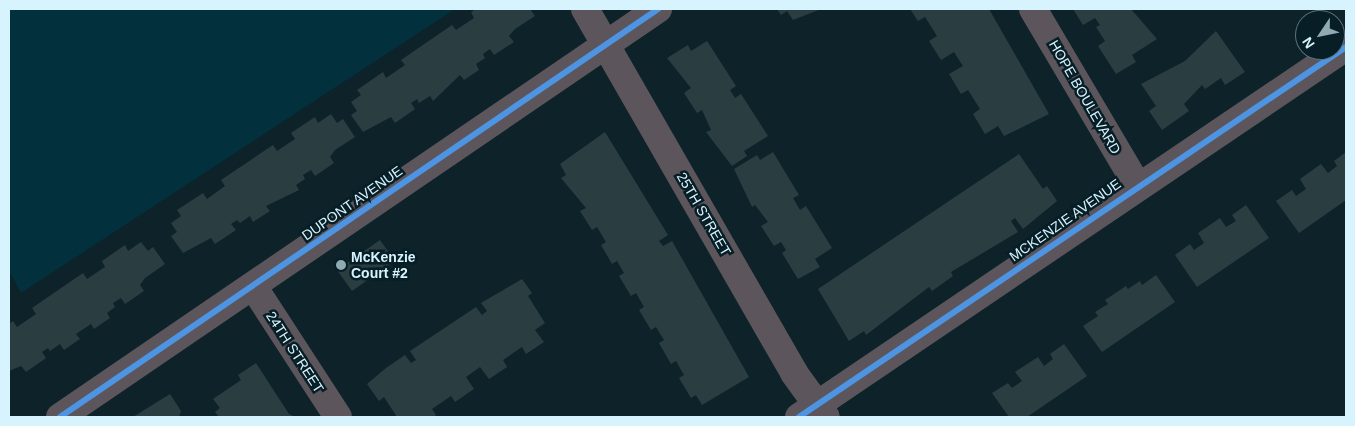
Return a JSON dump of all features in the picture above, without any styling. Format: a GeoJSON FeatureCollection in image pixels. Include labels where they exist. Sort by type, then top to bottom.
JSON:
{"type":"FeatureCollection","features":[{"type":"Feature","properties":{"kind":"street","name":"25TH STREET"},"geometry":{"type":"LineString","coordinates":[[585,9],[794,373],[814,414]]}},
{"type":"Feature","properties":{"kind":"street","name":"DUPONT AVENUE"},"geometry":{"type":"LineString","coordinates":[[60,417],[658,9]]}},
{"type":"Feature","properties":{"kind":"street","name":"HOPE BOULEVARD"},"geometry":{"type":"LineString","coordinates":[[1034,9],[1137,185]]}},
{"type":"Feature","properties":{"kind":"street","name":"MCKENZIE AVENUE"},"geometry":{"type":"LineString","coordinates":[[814,414],[1137,185],[1346,47]]}},
{"type":"Feature","properties":{"kind":"street","name":"24TH STREET"},"geometry":{"type":"LineString","coordinates":[[253,286],[338,417]]}},
{"type":"Feature","properties":{"kind":"shaded area"},"geometry":{"type":"Polygon","coordinates":[[[9,9],[455,9],[21,293],[9,271],[9,9]]]}},
{"type":"Feature","properties":{"kind":"building"},"geometry":{"type":"Polygon","coordinates":[[[476,9],[530,9],[535,16],[515,29],[509,36],[514,42],[494,55],[490,49],[483,54],[485,58],[476,64],[479,70],[464,80],[460,75],[433,101],[430,96],[419,103],[417,99],[411,103],[415,109],[395,123],[391,117],[363,132],[351,115],[357,111],[351,102],[361,95],[357,90],[383,72],[386,78],[405,65],[401,60],[452,25],[456,30],[474,18],[471,12],[476,9]]]}},
{"type":"Feature","properties":{"kind":"building"},"geometry":{"type":"Polygon","coordinates":[[[777,9],[821,9],[793,20],[787,11],[781,15],[777,9]]]}},
{"type":"Feature","properties":{"kind":"building"},"geometry":{"type":"Polygon","coordinates":[[[910,9],[989,9],[1049,114],[1004,136],[998,126],[985,134],[973,114],[980,109],[968,90],[961,94],[949,74],[963,66],[954,52],[941,60],[929,41],[937,36],[925,17],[918,21],[910,9]]]}},
{"type":"Feature","properties":{"kind":"building"},"geometry":{"type":"Polygon","coordinates":[[[1073,9],[1131,9],[1157,39],[1132,55],[1136,62],[1116,74],[1098,46],[1105,41],[1096,27],[1100,25],[1095,18],[1083,25],[1073,9]]]}},
{"type":"Feature","properties":{"kind":"building"},"geometry":{"type":"Polygon","coordinates":[[[1216,31],[1245,72],[1225,85],[1221,78],[1205,89],[1202,85],[1184,104],[1189,111],[1162,130],[1149,111],[1156,106],[1141,84],[1185,61],[1216,31]]]}},
{"type":"Feature","properties":{"kind":"building"},"geometry":{"type":"Polygon","coordinates":[[[707,41],[736,86],[730,90],[735,98],[741,94],[768,136],[744,151],[747,156],[732,166],[706,132],[711,130],[702,110],[697,113],[684,93],[691,88],[667,58],[688,45],[691,51],[707,41]]]}},
{"type":"Feature","properties":{"kind":"building"},"geometry":{"type":"Polygon","coordinates":[[[331,114],[337,123],[343,119],[355,137],[335,150],[330,157],[334,163],[315,176],[311,170],[303,175],[305,179],[296,185],[299,190],[266,206],[270,211],[253,222],[250,216],[240,223],[237,220],[231,224],[236,230],[215,244],[211,238],[183,253],[171,236],[177,232],[171,223],[181,216],[177,210],[203,193],[207,199],[225,186],[221,180],[273,145],[277,151],[295,139],[291,133],[315,117],[318,123],[331,114]]]}},
{"type":"Feature","properties":{"kind":"building"},"geometry":{"type":"Polygon","coordinates":[[[605,132],[668,235],[659,241],[663,246],[672,241],[749,377],[702,405],[696,395],[691,398],[679,378],[684,375],[676,361],[671,364],[659,343],[664,340],[656,327],[651,330],[639,310],[644,307],[636,293],[631,296],[619,276],[624,273],[617,261],[612,264],[601,245],[606,242],[597,227],[592,230],[580,211],[586,208],[561,178],[566,175],[560,164],[605,132]]]}},
{"type":"Feature","properties":{"kind":"building"},"geometry":{"type":"Polygon","coordinates":[[[773,152],[799,195],[793,198],[800,210],[806,206],[832,248],[815,259],[820,267],[798,279],[782,253],[786,250],[781,242],[774,246],[761,226],[768,222],[755,205],[752,207],[734,169],[757,155],[760,160],[773,152]]]}},
{"type":"Feature","properties":{"kind":"building"},"geometry":{"type":"Polygon","coordinates":[[[1346,152],[1346,200],[1299,233],[1276,201],[1292,190],[1296,196],[1306,189],[1300,179],[1321,164],[1328,173],[1337,166],[1334,161],[1346,152]]]}},
{"type":"Feature","properties":{"kind":"building"},"geometry":{"type":"Polygon","coordinates":[[[1019,154],[1043,189],[1047,186],[1057,201],[1023,229],[1015,218],[1011,221],[1018,232],[951,272],[953,276],[932,291],[929,287],[866,335],[864,331],[849,341],[818,289],[1019,154]]]}},
{"type":"Feature","properties":{"kind":"building"},"geometry":{"type":"Polygon","coordinates":[[[1246,205],[1269,238],[1197,287],[1175,255],[1190,244],[1194,250],[1204,243],[1198,233],[1220,218],[1226,227],[1236,221],[1232,215],[1246,205]]]}},
{"type":"Feature","properties":{"kind":"building"},"geometry":{"type":"Polygon","coordinates":[[[380,240],[395,261],[352,291],[337,270],[380,240]]]}},
{"type":"Feature","properties":{"kind":"building"},"geometry":{"type":"Polygon","coordinates":[[[141,242],[148,251],[153,247],[165,264],[145,278],[140,285],[144,291],[125,304],[121,298],[113,303],[115,307],[107,313],[110,318],[94,329],[91,324],[76,334],[80,339],[64,350],[60,344],[50,351],[48,348],[42,352],[46,358],[26,372],[21,366],[9,371],[9,324],[13,321],[17,327],[36,314],[32,308],[83,273],[87,279],[105,267],[102,261],[125,245],[128,251],[141,242]]]}},
{"type":"Feature","properties":{"kind":"building"},"geometry":{"type":"Polygon","coordinates":[[[1156,275],[1175,302],[1102,352],[1083,326],[1098,316],[1095,312],[1108,304],[1105,300],[1126,286],[1128,289],[1140,281],[1142,285],[1156,275]]]}},
{"type":"Feature","properties":{"kind":"building"},"geometry":{"type":"Polygon","coordinates":[[[522,279],[532,293],[528,296],[545,323],[535,330],[544,342],[526,354],[522,347],[503,360],[507,367],[489,379],[480,367],[466,377],[474,389],[455,402],[451,396],[432,409],[436,415],[433,417],[397,417],[384,397],[379,401],[367,384],[405,355],[411,363],[416,360],[410,351],[476,307],[482,315],[487,311],[481,303],[522,279]]]}},
{"type":"Feature","properties":{"kind":"building"},"geometry":{"type":"Polygon","coordinates":[[[1064,344],[1087,376],[1027,417],[1009,417],[992,393],[1008,383],[1012,388],[1022,381],[1015,372],[1038,357],[1044,366],[1053,359],[1050,354],[1064,344]]]}},
{"type":"Feature","properties":{"kind":"building"},"geometry":{"type":"Polygon","coordinates":[[[256,363],[289,414],[295,417],[219,417],[215,412],[220,408],[213,399],[241,380],[238,375],[256,363]]]}},
{"type":"Feature","properties":{"kind":"building"},"geometry":{"type":"Polygon","coordinates":[[[170,394],[181,411],[179,417],[133,417],[170,394]]]}},
{"type":"Feature","properties":{"kind":"cycle path"},"geometry":{"type":"LineString","coordinates":[[60,417],[658,9]]}},
{"type":"Feature","properties":{"kind":"cycle path"},"geometry":{"type":"LineString","coordinates":[[799,417],[1346,47]]}},
{"type":"Feature","properties":{"kind":"place","name":"McKenzie Court #2"},"geometry":{"type":"Point","coordinates":[341,265]}}]}
